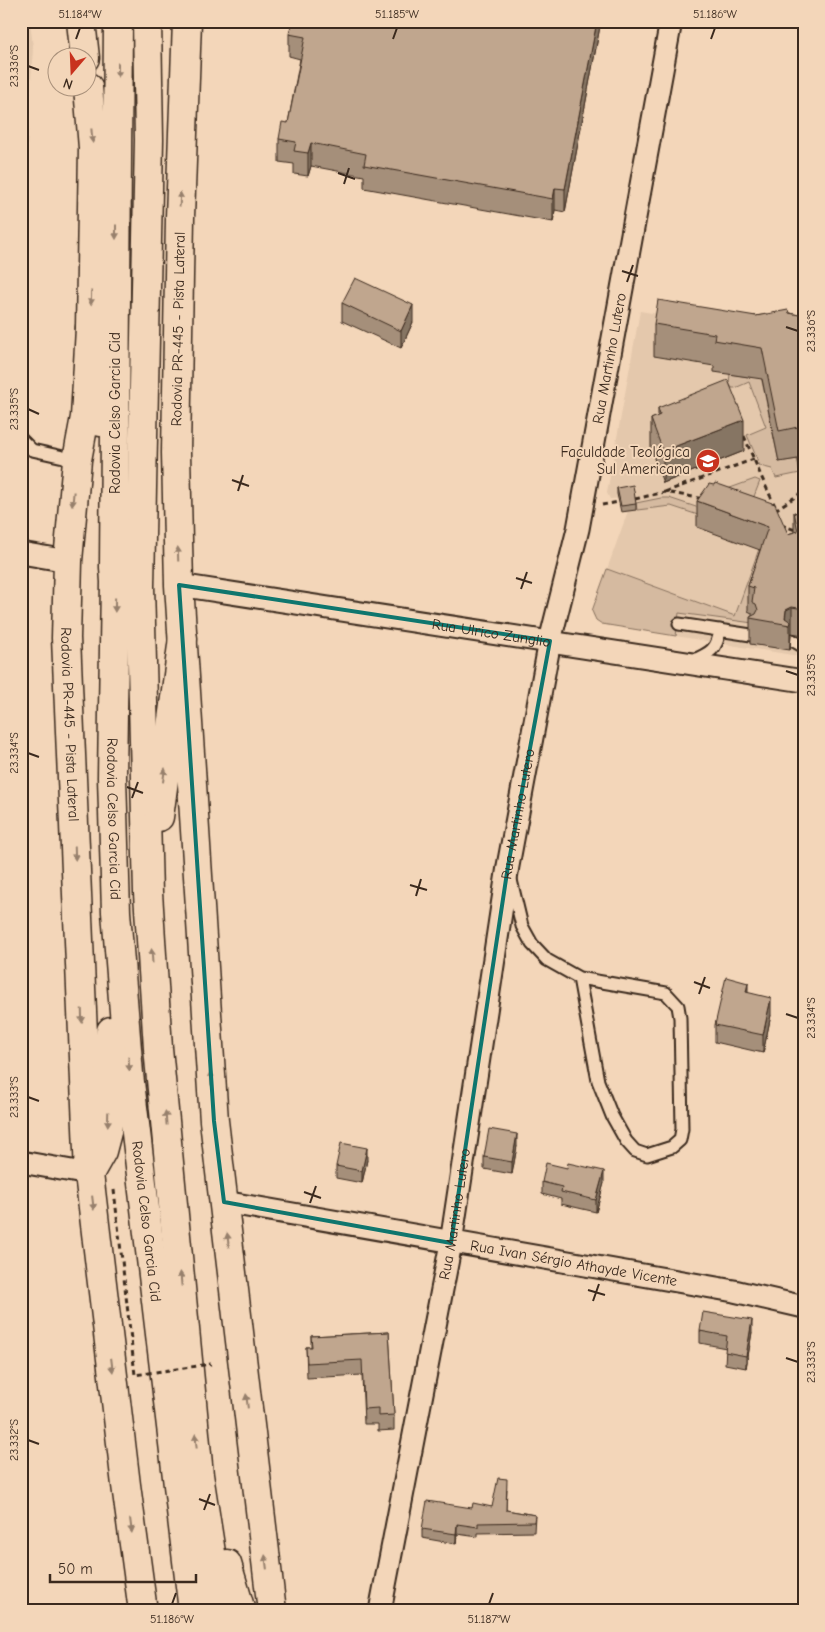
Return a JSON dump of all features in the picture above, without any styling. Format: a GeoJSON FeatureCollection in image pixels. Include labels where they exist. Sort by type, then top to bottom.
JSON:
{"type":"FeatureCollection","features":[{"type":"Feature","properties":{"kind":"main road"},"geometry":{"type":"LineString","coordinates":[[81,21],[84,48]]}},
{"type":"Feature","properties":{"kind":"main road","name":"Rodovia Celso Garcia Cid"},"geometry":{"type":"LineString","coordinates":[[118,21],[112,777],[116,912],[129,1074],[194,1611]]}},
{"type":"Feature","properties":{"kind":"main road","name":"Rodovia Celso Garcia Cid"},"geometry":{"type":"LineString","coordinates":[[147,21],[149,140],[140,586],[148,893],[158,1048],[199,1475],[220,1611]]}},
{"type":"Feature","properties":{"kind":"main road","name":"Rodovia PR-445 - Pista Lateral"},"geometry":{"type":"LineString","coordinates":[[183,638],[179,585],[176,453],[180,217],[187,21]]}},
{"type":"Feature","properties":{"kind":"main road"},"geometry":{"type":"LineString","coordinates":[[89,98],[93,148],[90,328],[114,567]]}},
{"type":"Feature","properties":{"kind":"main road","name":"Rodovia PR-445 - Pista Lateral"},"geometry":{"type":"LineString","coordinates":[[89,1174],[66,638],[68,561],[77,460],[85,417],[90,328]]}},
{"type":"Feature","properties":{"kind":"main road"},"geometry":{"type":"LineString","coordinates":[[148,893],[183,638]]}},
{"type":"Feature","properties":{"kind":"main road"},"geometry":{"type":"LineString","coordinates":[[183,638],[214,1121],[272,1611]]}},
{"type":"Feature","properties":{"kind":"main road"},"geometry":{"type":"LineString","coordinates":[[116,912],[107,1132],[102,1151],[89,1174],[142,1611]]}},
{"type":"Feature","properties":{"kind":"main road"},"geometry":{"type":"LineString","coordinates":[[199,1475],[241,1611]]}},
{"type":"Feature","properties":{"kind":"main road"},"geometry":{"type":"LineString","coordinates":[[126,1611],[138,1577]]}},
{"type":"Feature","properties":{"kind":"street","name":"Rua Martinho Lutero"},"geometry":{"type":"LineString","coordinates":[[380,1611],[451,1243],[508,866],[550,641],[580,522],[671,21]]}},
{"type":"Feature","properties":{"kind":"street"},"geometry":{"type":"LineString","coordinates":[[21,554],[68,561]]}},
{"type":"Feature","properties":{"kind":"street","name":"Rua Ulrico Zunglio"},"geometry":{"type":"LineString","coordinates":[[179,585],[804,681]]}},
{"type":"Feature","properties":{"kind":"street"},"geometry":{"type":"LineString","coordinates":[[21,1162],[89,1174]]}},
{"type":"Feature","properties":{"kind":"street","name":"Rua Ivan Sérgio Athayde Vicente"},"geometry":{"type":"LineString","coordinates":[[224,1202],[734,1291],[804,1307]]}},
{"type":"Feature","properties":{"kind":"lane"},"geometry":{"type":"LineString","coordinates":[[21,439],[32,450],[77,460]]}},
{"type":"Feature","properties":{"kind":"lane"},"geometry":{"type":"LineString","coordinates":[[680,624],[751,635]]}},
{"type":"Feature","properties":{"kind":"lane"},"geometry":{"type":"LineString","coordinates":[[689,663],[712,651],[718,643],[720,630]]}},
{"type":"Feature","properties":{"kind":"lane"},"geometry":{"type":"LineString","coordinates":[[792,640],[804,647]]}},
{"type":"Feature","properties":{"kind":"lane"},"geometry":{"type":"LineString","coordinates":[[508,866],[522,926],[532,944],[547,960],[578,978],[666,993],[678,1006],[680,1018],[682,1129],[680,1140],[672,1147],[648,1155],[635,1152],[626,1141],[612,1116],[598,1081],[578,978]]}},
{"type":"Feature","properties":{"kind":"path"},"geometry":{"type":"LineString","coordinates":[[744,436],[777,509]]}},
{"type":"Feature","properties":{"kind":"path"},"geometry":{"type":"LineString","coordinates":[[634,499],[665,492],[754,459]]}},
{"type":"Feature","properties":{"kind":"path"},"geometry":{"type":"LineString","coordinates":[[770,514],[804,491]]}},
{"type":"Feature","properties":{"kind":"path"},"geometry":{"type":"LineString","coordinates":[[665,492],[711,500]]}},
{"type":"Feature","properties":{"kind":"path"},"geometry":{"type":"LineString","coordinates":[[779,524],[804,532]]}},
{"type":"Feature","properties":{"kind":"path"},"geometry":{"type":"LineString","coordinates":[[114,1190],[135,1375],[211,1364]]}},
{"type":"Feature","properties":{"kind":"highlighted area"},"geometry":{"type":"Polygon","coordinates":[[[179,585],[550,641],[508,866],[451,1243],[224,1202],[214,1121],[179,585]]]}},
{"type":"Feature","properties":{"kind":"shaded area"},"geometry":{"type":"Polygon","coordinates":[[[21,21],[30,21],[33,47],[26,166],[21,179],[21,21]]]}},
{"type":"Feature","properties":{"kind":"shaded area","name":"Faculdade Teológica Sul Americana"},"geometry":{"type":"Polygon","coordinates":[[[640,311],[804,338],[804,657],[602,624],[593,616],[592,611],[628,511],[626,498],[610,499],[607,493],[640,311]]]}},
{"type":"Feature","properties":{"kind":"shaded area"},"geometry":{"type":"Polygon","coordinates":[[[757,357],[779,462],[797,459],[800,473],[776,478],[772,469],[760,466],[747,435],[766,427],[749,382],[732,388],[729,383],[730,374],[749,377],[757,357]]]}},
{"type":"Feature","properties":{"kind":"shaded area"},"geometry":{"type":"Polygon","coordinates":[[[755,479],[760,481],[751,504],[719,492],[755,479]]]}},
{"type":"Feature","properties":{"kind":"shaded area"},"geometry":{"type":"Polygon","coordinates":[[[669,498],[708,511],[701,516],[671,506],[637,510],[636,503],[669,498]]]}},
{"type":"Feature","properties":{"kind":"shaded area"},"geometry":{"type":"Polygon","coordinates":[[[759,549],[787,559],[767,618],[753,623],[679,613],[676,636],[602,624],[596,620],[592,611],[607,569],[735,616],[759,549]]]}},
{"type":"Feature","properties":{"kind":"building"},"geometry":{"type":"Polygon","coordinates":[[[292,21],[597,21],[565,189],[555,188],[553,199],[364,165],[366,154],[311,143],[308,153],[294,151],[296,142],[279,139],[282,122],[288,123],[305,37],[289,34],[292,21]]]}},
{"type":"Feature","properties":{"kind":"building"},"geometry":{"type":"Polygon","coordinates":[[[355,278],[413,305],[401,331],[342,303],[355,278]]]}},
{"type":"Feature","properties":{"kind":"building"},"geometry":{"type":"Polygon","coordinates":[[[658,300],[756,316],[788,310],[789,313],[804,316],[804,445],[800,444],[798,427],[779,431],[762,348],[714,340],[715,334],[654,324],[658,300]]]}},
{"type":"Feature","properties":{"kind":"building"},"geometry":{"type":"Polygon","coordinates":[[[728,380],[744,420],[663,451],[651,419],[660,415],[658,408],[728,380]]]}},
{"type":"Feature","properties":{"kind":"building"},"geometry":{"type":"Polygon","coordinates":[[[715,483],[775,504],[788,534],[798,531],[794,512],[804,516],[804,609],[792,607],[786,610],[785,618],[791,622],[790,625],[750,618],[758,610],[756,604],[752,602],[754,588],[748,586],[768,527],[697,501],[709,484],[714,485],[715,483]]]}},
{"type":"Feature","properties":{"kind":"building"},"geometry":{"type":"Polygon","coordinates":[[[633,485],[636,504],[621,506],[617,488],[633,485]]]}},
{"type":"Feature","properties":{"kind":"building"},"geometry":{"type":"Polygon","coordinates":[[[726,977],[748,983],[746,992],[771,998],[763,1035],[715,1025],[726,977]]]}},
{"type":"Feature","properties":{"kind":"building"},"geometry":{"type":"Polygon","coordinates":[[[489,1129],[517,1134],[512,1162],[484,1157],[489,1129]]]}},
{"type":"Feature","properties":{"kind":"building"},"geometry":{"type":"Polygon","coordinates":[[[341,1143],[367,1148],[362,1171],[336,1166],[341,1143]]]}},
{"type":"Feature","properties":{"kind":"building"},"geometry":{"type":"Polygon","coordinates":[[[546,1163],[567,1168],[568,1163],[604,1171],[596,1200],[561,1192],[562,1187],[542,1182],[546,1163]]]}},
{"type":"Feature","properties":{"kind":"building"},"geometry":{"type":"Polygon","coordinates":[[[703,1312],[752,1320],[746,1356],[725,1352],[727,1336],[700,1331],[703,1312]]]}},
{"type":"Feature","properties":{"kind":"building"},"geometry":{"type":"Polygon","coordinates":[[[389,1332],[394,1415],[378,1416],[378,1408],[364,1409],[362,1360],[307,1363],[306,1347],[312,1347],[311,1336],[389,1332]]]}},
{"type":"Feature","properties":{"kind":"building"},"geometry":{"type":"Polygon","coordinates":[[[498,1478],[507,1479],[506,1510],[535,1515],[534,1522],[478,1523],[478,1527],[457,1524],[456,1534],[422,1529],[427,1501],[472,1508],[473,1503],[492,1507],[498,1478]]]}},
{"type":"Feature","properties":{"kind":"place","name":"Faculdade Teológica Sul Americana"},"geometry":{"type":"Point","coordinates":[708,461]}}]}
